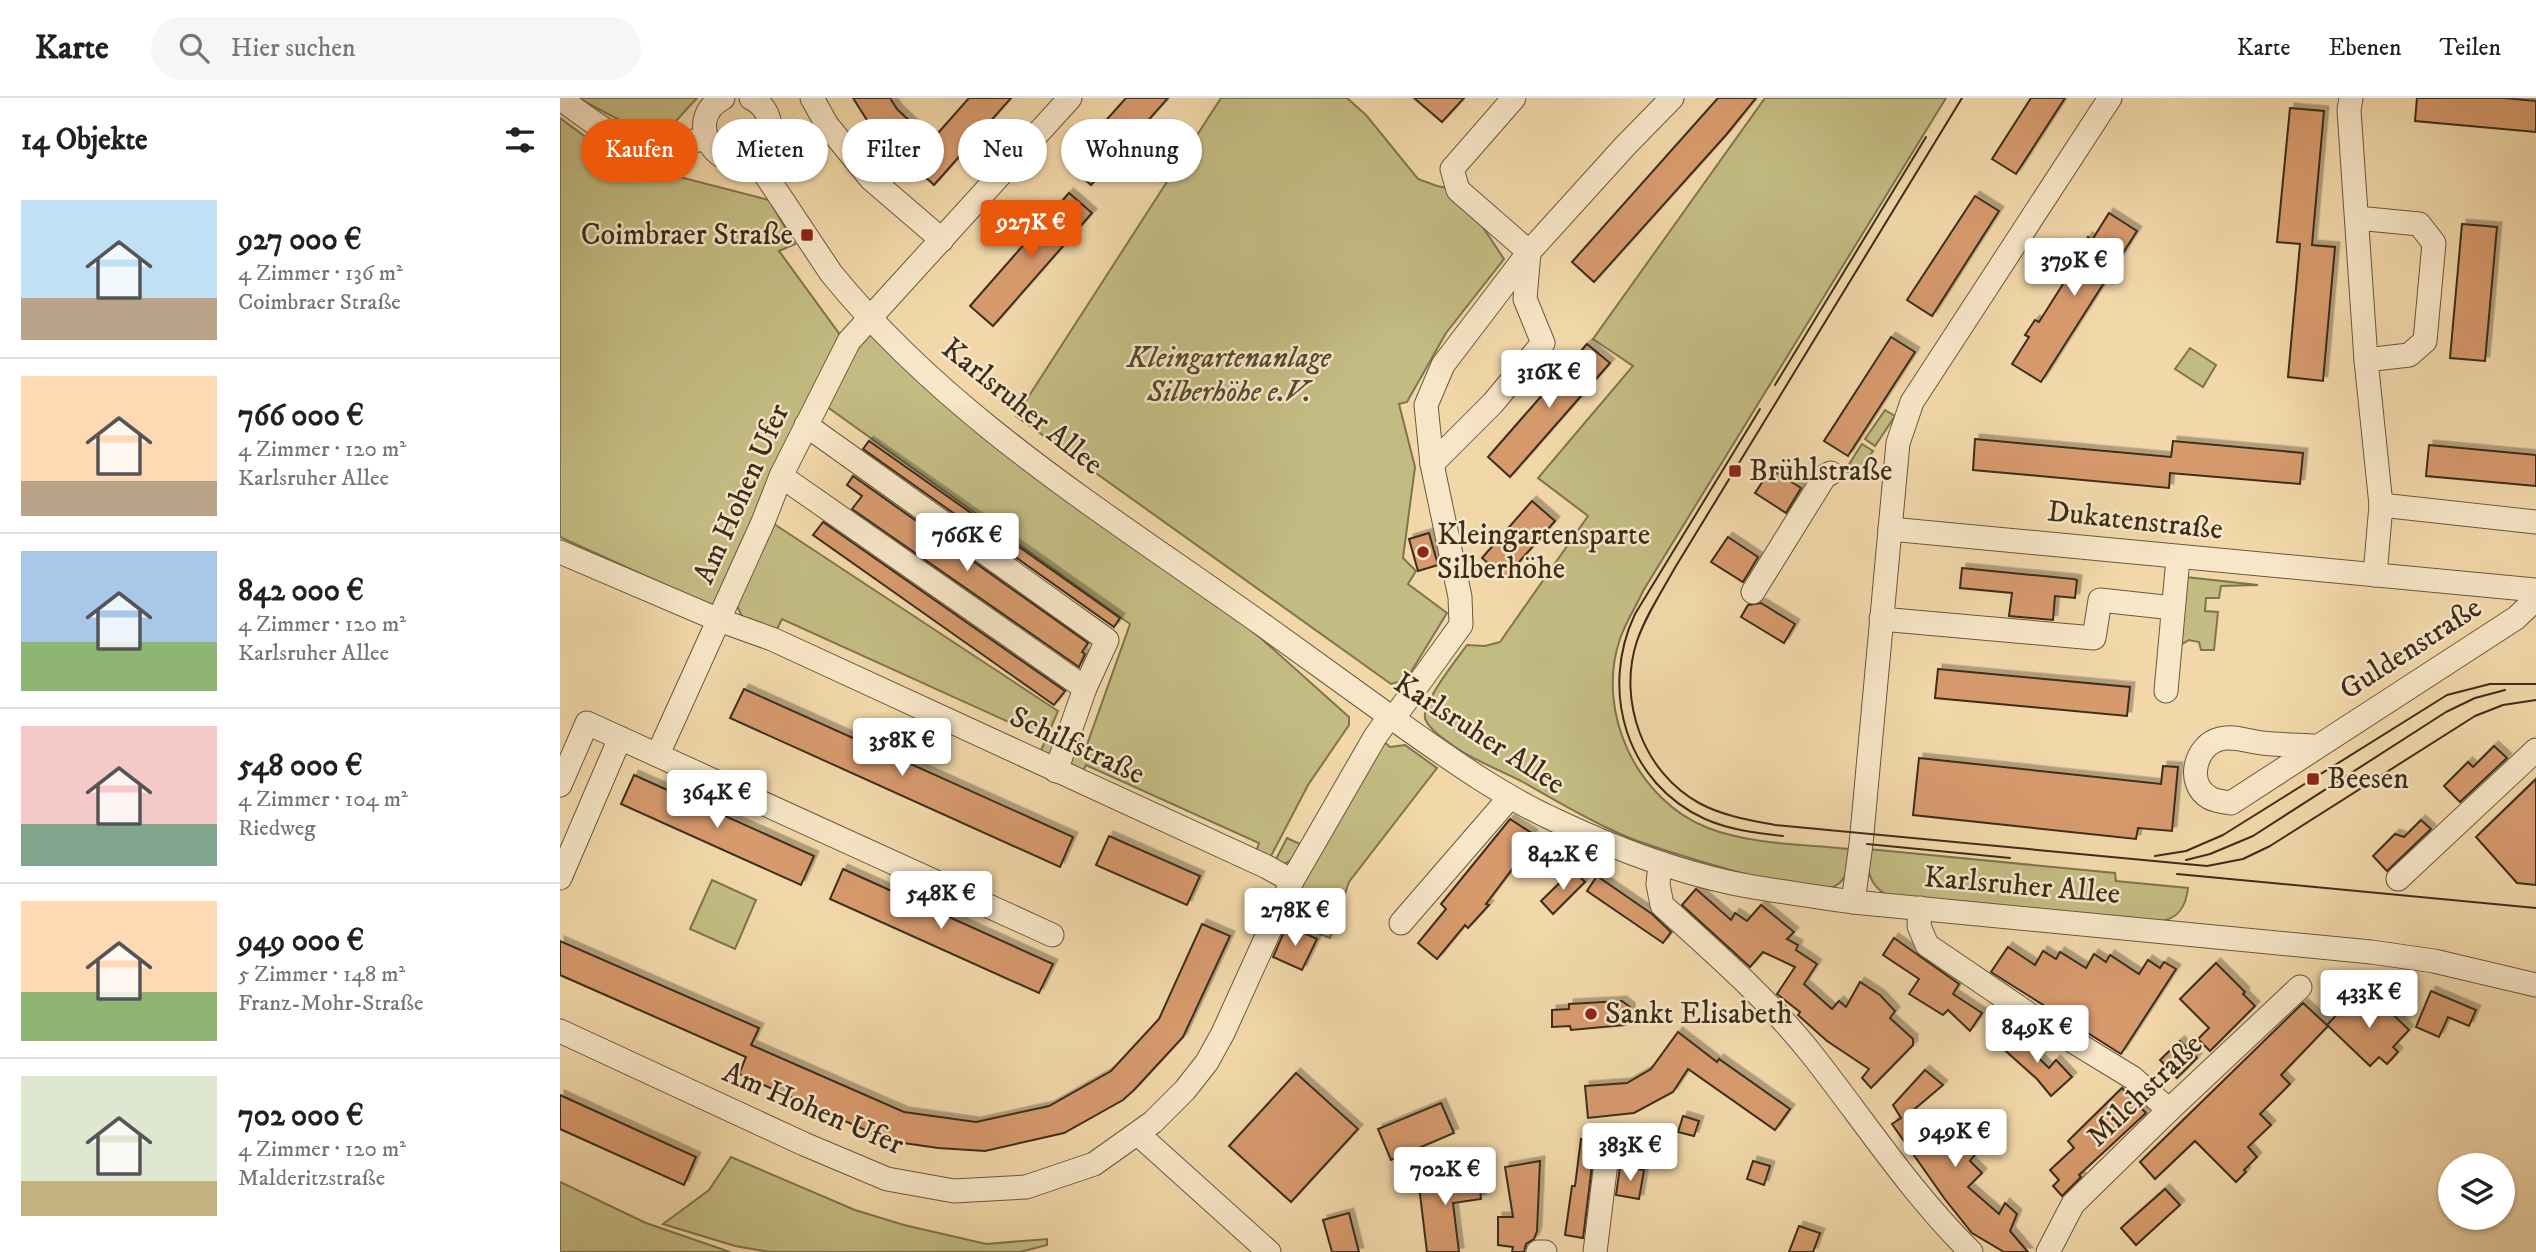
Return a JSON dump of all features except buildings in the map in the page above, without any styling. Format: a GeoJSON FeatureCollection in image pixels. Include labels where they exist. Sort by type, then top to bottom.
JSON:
{"type":"FeatureCollection","features":[{"type":"Feature","properties":{"kind":"street"},"geometry":{"type":"LineString","coordinates":[[560,98],[607,130],[642,146],[664,148],[706,138]]}},
{"type":"Feature","properties":{"kind":"street"},"geometry":{"type":"LineString","coordinates":[[712,148],[706,138],[706,118],[710,108],[723,98]]}},
{"type":"Feature","properties":{"kind":"street"},"geometry":{"type":"LineString","coordinates":[[751,98],[765,109],[769,119]]}},
{"type":"Feature","properties":{"kind":"street"},"geometry":{"type":"LineString","coordinates":[[812,98],[827,125],[871,179],[942,240]]}},
{"type":"Feature","properties":{"kind":"street"},"geometry":{"type":"LineString","coordinates":[[869,317],[1070,98]]}},
{"type":"Feature","properties":{"kind":"street"},"geometry":{"type":"LineString","coordinates":[[1432,464],[1493,402],[1543,343],[1525,299],[1529,252],[1458,190],[1452,169],[1514,98]]}},
{"type":"Feature","properties":{"kind":"street","name":"Am Hohen Ufer"},"geometry":{"type":"LineString","coordinates":[[560,1031],[804,1144],[887,1179],[954,1191],[1026,1187],[1094,1164],[1138,1134],[1185,1090],[1208,1062],[1292,881],[1375,737],[1461,625],[1460,597],[1432,464],[1426,405],[1443,365],[1529,252],[1672,98]]}},
{"type":"Feature","properties":{"kind":"street"},"geometry":{"type":"LineString","coordinates":[[1853,902],[1898,443],[1912,402],[2109,98]]}},
{"type":"Feature","properties":{"kind":"street"},"geometry":{"type":"LineString","coordinates":[[2351,98],[2349,110],[2367,360],[2381,505],[2375,575]]}},
{"type":"Feature","properties":{"kind":"street","name":"Karlsruher Allee"},"geometry":{"type":"LineString","coordinates":[[770,182],[831,273],[869,317],[962,405],[1059,480],[1460,766],[1510,797],[1559,822],[1660,863],[1732,883],[1853,902],[2371,952],[2434,961],[2536,985]]}},
{"type":"Feature","properties":{"kind":"street"},"geometry":{"type":"LineString","coordinates":[[2357,218],[2419,224],[2434,243],[2425,341],[2409,355],[2367,360]]}},
{"type":"Feature","properties":{"kind":"street","name":"Am Hohen Ufer"},"geometry":{"type":"LineString","coordinates":[[560,552],[719,621],[781,476],[806,425],[849,341],[869,317]]}},
{"type":"Feature","properties":{"kind":"street"},"geometry":{"type":"LineString","coordinates":[[806,425],[1107,640],[1085,688],[1056,771]]}},
{"type":"Feature","properties":{"kind":"street"},"geometry":{"type":"LineString","coordinates":[[1753,592],[1825,476],[1831,474]]}},
{"type":"Feature","properties":{"kind":"street"},"geometry":{"type":"LineString","coordinates":[[781,476],[1085,688]]}},
{"type":"Feature","properties":{"kind":"street"},"geometry":{"type":"LineString","coordinates":[[2381,505],[2536,522]]}},
{"type":"Feature","properties":{"kind":"street","name":"Dukatenstraße"},"geometry":{"type":"LineString","coordinates":[[1889,529],[2375,575]]}},
{"type":"Feature","properties":{"kind":"street"},"geometry":{"type":"LineString","coordinates":[[2166,691],[2178,558]]}},
{"type":"Feature","properties":{"kind":"street","name":"Guldenstraße"},"geometry":{"type":"LineString","coordinates":[[2375,575],[2536,590]]}},
{"type":"Feature","properties":{"kind":"street","name":"Guldenstraße"},"geometry":{"type":"LineString","coordinates":[[2316,746],[2222,738],[2208,743],[2194,770],[2198,785],[2209,798],[2231,803],[2516,618],[2536,599]]}},
{"type":"Feature","properties":{"kind":"street"},"geometry":{"type":"LineString","coordinates":[[1881,619],[2094,638],[2099,600],[2174,608]]}},
{"type":"Feature","properties":{"kind":"street"},"geometry":{"type":"LineString","coordinates":[[658,754],[719,621]]}},
{"type":"Feature","properties":{"kind":"street","name":"Schilfstraße"},"geometry":{"type":"LineString","coordinates":[[719,621],[772,639],[1267,867],[1292,881]]}},
{"type":"Feature","properties":{"kind":"street"},"geometry":{"type":"LineString","coordinates":[[560,785],[587,723],[1052,935]]}},
{"type":"Feature","properties":{"kind":"street"},"geometry":{"type":"LineString","coordinates":[[560,878],[620,738]]}},
{"type":"Feature","properties":{"kind":"street"},"geometry":{"type":"LineString","coordinates":[[2398,879],[2536,750]]}},
{"type":"Feature","properties":{"kind":"street"},"geometry":{"type":"LineString","coordinates":[[1401,923],[1510,797]]}},
{"type":"Feature","properties":{"kind":"street"},"geometry":{"type":"LineString","coordinates":[[1660,863],[1658,884],[1662,905],[1760,995],[1809,1051],[1940,1222],[1971,1252]]}},
{"type":"Feature","properties":{"kind":"street"},"geometry":{"type":"LineString","coordinates":[[1920,908],[1919,926],[1927,945],[2031,1015],[2133,1078],[2169,1110]]}},
{"type":"Feature","properties":{"kind":"street","name":"Milchstraße"},"geometry":{"type":"LineString","coordinates":[[2048,1252],[2073,1204],[2300,987]]}},
{"type":"Feature","properties":{"kind":"street"},"geometry":{"type":"LineString","coordinates":[[1138,1134],[1269,1252]]}},
{"type":"Feature","properties":{"kind":"street"},"geometry":{"type":"LineString","coordinates":[[1595,1252],[1609,1138]]}},
{"type":"Feature","properties":{"kind":"street"},"geometry":{"type":"LineString","coordinates":[[1538,1252],[1545,1252]]}},
{"type":"Feature","properties":{"kind":"green space"},"geometry":{"type":"Polygon","coordinates":[[[578,98],[697,98],[678,119],[617,119],[578,98]]]}},
{"type":"Feature","properties":{"kind":"green space","name":"Kleingartenanlage Silberhöhe e.V."},"geometry":{"type":"Polygon","coordinates":[[[1221,98],[1347,98],[1366,115],[1418,179],[1458,190],[1504,259],[1446,333],[1407,402],[1399,404],[1415,467],[1403,558],[1416,571],[1408,584],[1447,613],[1406,680],[1391,684],[1016,416],[1167,182],[1202,182],[1202,127],[1221,98]]]}},
{"type":"Feature","properties":{"kind":"green space"},"geometry":{"type":"Polygon","coordinates":[[[1765,98],[1946,98],[1643,591],[1620,639],[1614,667],[1613,695],[1618,723],[1628,750],[1642,775],[1661,797],[1683,815],[1708,828],[1742,838],[1850,849],[1843,879],[1835,886],[1821,888],[1732,870],[1625,836],[1463,752],[1437,734],[1425,718],[1434,692],[1467,645],[1485,646],[1500,642],[1588,516],[1538,478],[1633,366],[1593,339],[1765,98]]]}},
{"type":"Feature","properties":{"kind":"green space"},"geometry":{"type":"Polygon","coordinates":[[[560,118],[581,134],[581,182],[698,182],[769,200],[795,244],[779,251],[843,339],[765,518],[1058,711],[1046,739],[782,619],[772,639],[749,631],[737,606],[722,611],[560,537],[560,118]]]}},
{"type":"Feature","properties":{"kind":"green space"},"geometry":{"type":"Polygon","coordinates":[[[869,317],[1177,563],[1349,717],[1349,725],[1308,785],[1271,856],[1265,858],[1255,855],[1259,843],[1086,765],[1080,777],[1069,770],[1070,748],[1084,753],[1130,624],[819,401],[869,317]]]}},
{"type":"Feature","properties":{"kind":"green space"},"geometry":{"type":"Polygon","coordinates":[[[2190,348],[2216,365],[2203,387],[2175,369],[2190,348]]]}},
{"type":"Feature","properties":{"kind":"green space"},"geometry":{"type":"Polygon","coordinates":[[[1885,410],[1895,416],[1875,446],[1865,439],[1885,410]]]}},
{"type":"Feature","properties":{"kind":"green space"},"geometry":{"type":"Polygon","coordinates":[[[1862,444],[1873,451],[1859,471],[1844,472],[1862,444]]]}},
{"type":"Feature","properties":{"kind":"green space"},"geometry":{"type":"Polygon","coordinates":[[[2186,577],[2258,585],[2221,586],[2219,598],[2206,598],[2205,611],[2218,612],[2214,650],[2201,650],[2199,642],[2189,640],[2177,647],[2186,577]]]}},
{"type":"Feature","properties":{"kind":"green space"},"geometry":{"type":"Polygon","coordinates":[[[1046,739],[1060,745],[1054,758],[1038,757],[1046,739]]]}},
{"type":"Feature","properties":{"kind":"green space"},"geometry":{"type":"Polygon","coordinates":[[[1383,741],[1390,747],[1405,745],[1437,768],[1349,882],[1330,938],[1278,918],[1383,741]]]}},
{"type":"Feature","properties":{"kind":"green space"},"geometry":{"type":"Polygon","coordinates":[[[1287,838],[1302,845],[1292,860],[1284,864],[1275,861],[1287,838]]]}},
{"type":"Feature","properties":{"kind":"green space"},"geometry":{"type":"Polygon","coordinates":[[[1868,849],[2115,873],[2116,881],[2188,888],[2177,914],[2160,921],[1887,895],[1872,881],[1868,849]]]}},
{"type":"Feature","properties":{"kind":"green space"},"geometry":{"type":"Polygon","coordinates":[[[712,880],[756,900],[735,949],[690,929],[712,880]]]}},
{"type":"Feature","properties":{"kind":"green space"},"geometry":{"type":"Polygon","coordinates":[[[731,1157],[855,1210],[904,1225],[986,1244],[1047,1239],[1047,1245],[1020,1252],[770,1252],[735,1246],[663,1224],[709,1190],[731,1157]]]}},
{"type":"Feature","properties":{"kind":"green space"},"geometry":{"type":"Polygon","coordinates":[[[560,1182],[646,1223],[730,1252],[560,1252],[560,1182]]]}},
{"type":"Feature","properties":{"kind":"tram line"},"geometry":{"type":"LineString","coordinates":[[1962,98],[1676,566],[1641,631],[1632,664],[1633,711],[1650,754],[1663,773],[1680,790],[1699,803],[1736,817],[1775,825],[2207,866],[2243,859],[2270,846],[2475,716],[2503,705],[2536,700]]}},
{"type":"Feature","properties":{"kind":"tram line"},"geometry":{"type":"LineString","coordinates":[[1775,385],[1926,137]]}},
{"type":"Feature","properties":{"kind":"tram line"},"geometry":{"type":"LineString","coordinates":[[1760,409],[1635,614],[1624,643],[1620,703],[1627,732],[1639,758],[1656,782],[1678,803],[1705,819],[1724,826],[1783,836]]}},
{"type":"Feature","properties":{"kind":"tram line"},"geometry":{"type":"LineString","coordinates":[[2155,856],[2186,851],[2223,835],[2447,695],[2490,684],[2536,684]]}},
{"type":"Feature","properties":{"kind":"tram line"},"geometry":{"type":"LineString","coordinates":[[2186,860],[2210,854],[2253,836],[2446,712],[2475,698],[2505,690]]}},
{"type":"Feature","properties":{"kind":"tram line"},"geometry":{"type":"LineString","coordinates":[[1867,844],[2010,858]]}},
{"type":"Feature","properties":{"kind":"tram line"},"geometry":{"type":"LineString","coordinates":[[2177,874],[2536,908]]}},
{"type":"Feature","properties":{"kind":"place","name":"Coimbraer Straße"},"geometry":{"type":"Point","coordinates":[807,235]}},
{"type":"Feature","properties":{"kind":"place","name":"Brühlstraße"},"geometry":{"type":"Point","coordinates":[1735,471]}},
{"type":"Feature","properties":{"kind":"place","name":"Kleingartensparte Silberhöhe"},"geometry":{"type":"Point","coordinates":[1423,552]}},
{"type":"Feature","properties":{"kind":"place","name":"Beesen"},"geometry":{"type":"Point","coordinates":[2313,779]}},
{"type":"Feature","properties":{"kind":"place","name":"Sankt Elisabeth"},"geometry":{"type":"Point","coordinates":[1591,1014]}}]}
